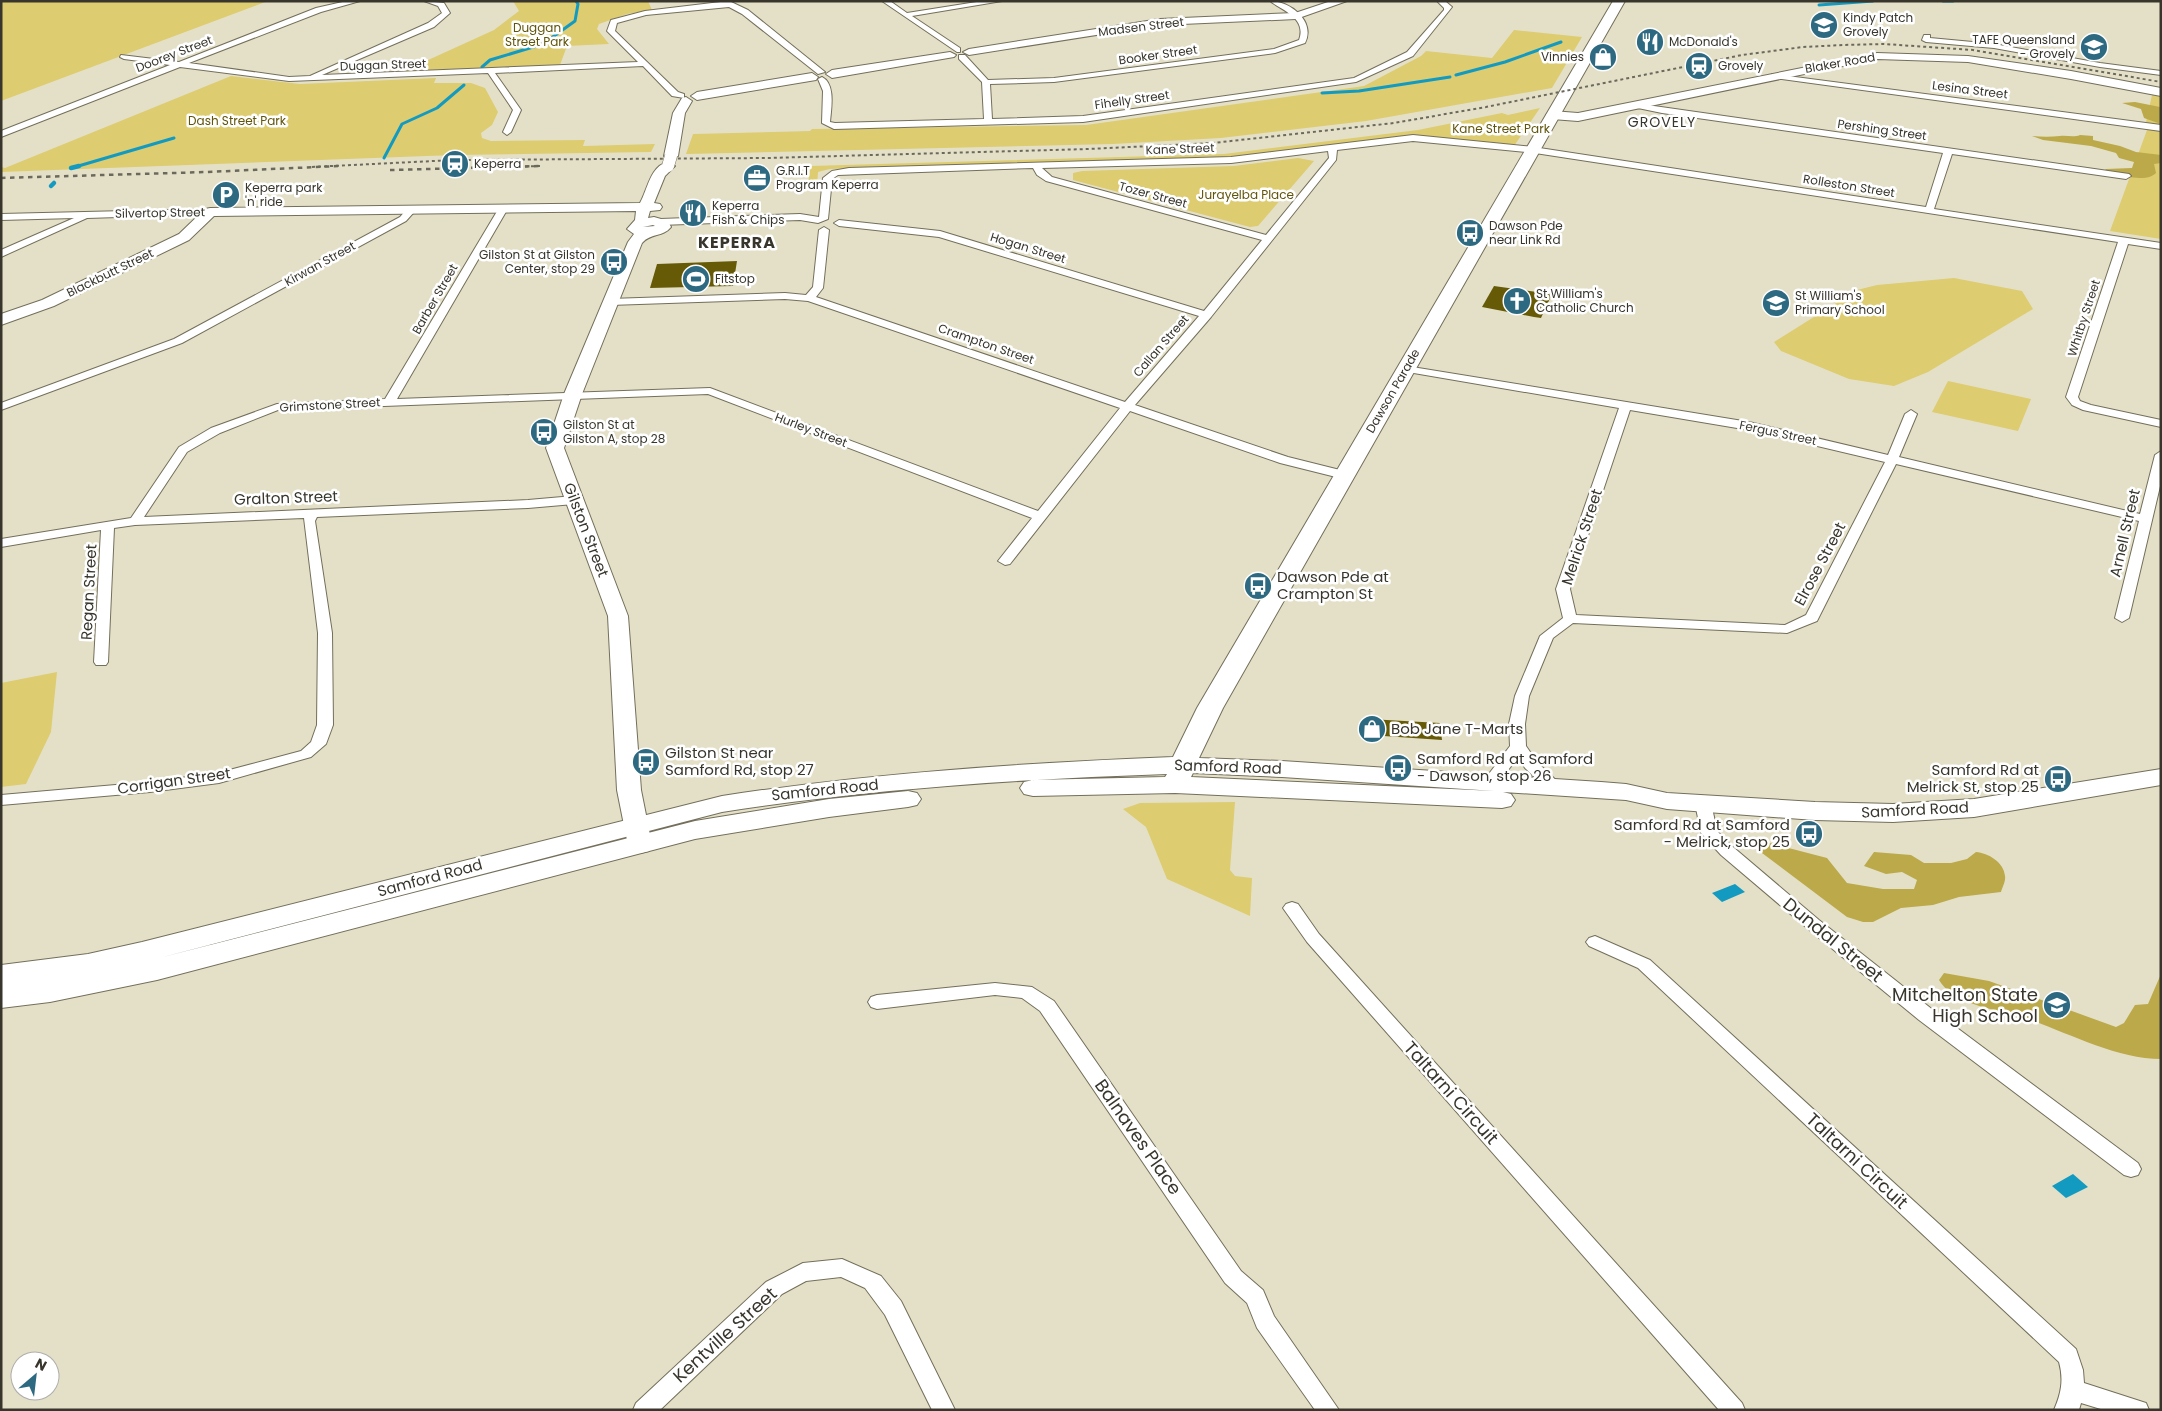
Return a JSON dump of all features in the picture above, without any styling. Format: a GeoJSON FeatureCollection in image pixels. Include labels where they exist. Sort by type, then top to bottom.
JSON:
{"type":"FeatureCollection","features":[{"type":"Feature","properties":{"kind":"main road","name":"Dawson Parade"},"geometry":{"type":"LineString","coordinates":[[1179,775],[1210,708],[1619,1]]}},
{"type":"Feature","properties":{"kind":"main road","name":"Samford Road"},"geometry":{"type":"LineString","coordinates":[[1,997],[50,991],[157,969],[637,835],[722,804],[798,792],[1043,770],[1179,775],[1629,806],[1667,800]]}},
{"type":"Feature","properties":{"kind":"main road","name":"Samford Road"},"geometry":{"type":"LineString","coordinates":[[1179,775],[1292,770],[1626,792],[1667,800],[1856,813],[1931,812],[1974,808],[2161,777]]}},
{"type":"Feature","properties":{"kind":"main road","name":"Samford Road"},"geometry":{"type":"LineString","coordinates":[[1,976],[88,964],[149,951],[637,835]]}},
{"type":"Feature","properties":{"kind":"street","name":"Doorey Street"},"geometry":{"type":"LineString","coordinates":[[1,134],[319,10],[357,1]]}},
{"type":"Feature","properties":{"kind":"street"},"geometry":{"type":"LineString","coordinates":[[312,79],[322,72],[431,25],[446,13],[441,5],[427,1]]}},
{"type":"Feature","properties":{"kind":"street"},"geometry":{"type":"LineString","coordinates":[[885,1],[960,53],[986,82],[988,122]]}},
{"type":"Feature","properties":{"kind":"street"},"geometry":{"type":"LineString","coordinates":[[905,15],[999,1]]}},
{"type":"Feature","properties":{"kind":"street"},"geometry":{"type":"LineString","coordinates":[[1273,1],[1296,16]]}},
{"type":"Feature","properties":{"kind":"street","name":"Madsen Street"},"geometry":{"type":"LineString","coordinates":[[688,98],[1160,22],[1296,16],[1342,1]]}},
{"type":"Feature","properties":{"kind":"street","name":"Fihelly Street"},"geometry":{"type":"LineString","coordinates":[[822,76],[827,91],[826,122],[834,126],[1090,119],[1356,80],[1410,54],[1447,10],[1448,7],[1440,1]]}},
{"type":"Feature","properties":{"kind":"street"},"geometry":{"type":"LineString","coordinates":[[688,98],[675,94],[611,32],[614,22],[645,14],[726,3],[745,12],[822,76]]}},
{"type":"Feature","properties":{"kind":"street","name":"Booker Street"},"geometry":{"type":"LineString","coordinates":[[986,82],[1054,80],[1275,51],[1302,41],[1304,38],[1305,27],[1303,22],[1296,16]]}},
{"type":"Feature","properties":{"kind":"street"},"geometry":{"type":"LineString","coordinates":[[1927,37],[1926,40],[1994,46],[2100,65],[2161,73]]}},
{"type":"Feature","properties":{"kind":"street","name":"Duggan Street"},"geometry":{"type":"LineString","coordinates":[[124,57],[289,79],[491,72],[645,64]]}},
{"type":"Feature","properties":{"kind":"street","name":"Blaker Road"},"geometry":{"type":"LineString","coordinates":[[1552,115],[1578,117],[1870,57],[1948,58],[2071,75],[2161,92]]}},
{"type":"Feature","properties":{"kind":"street"},"geometry":{"type":"LineString","coordinates":[[491,72],[517,110],[507,132]]}},
{"type":"Feature","properties":{"kind":"street","name":"Lesina Street"},"geometry":{"type":"LineString","coordinates":[[1775,76],[2161,128]]}},
{"type":"Feature","properties":{"kind":"street","name":"Gilston Street"},"geometry":{"type":"LineString","coordinates":[[637,835],[629,790],[619,620],[555,448],[573,394],[635,242],[652,220],[669,172],[679,113],[688,98]]}},
{"type":"Feature","properties":{"kind":"street","name":"Pershing Street"},"geometry":{"type":"LineString","coordinates":[[1636,105],[1662,111],[2126,176]]}},
{"type":"Feature","properties":{"kind":"street","name":"Kane Street"},"geometry":{"type":"LineString","coordinates":[[819,224],[828,178],[835,173],[850,171],[1232,160],[1413,138],[1533,150]]}},
{"type":"Feature","properties":{"kind":"street","name":"Callan Street"},"geometry":{"type":"LineString","coordinates":[[1005,561],[1127,407],[1207,315],[1333,158],[1332,148]]}},
{"type":"Feature","properties":{"kind":"street","name":"Rolleston Street"},"geometry":{"type":"LineString","coordinates":[[1533,150],[2161,246]]}},
{"type":"Feature","properties":{"kind":"street"},"geometry":{"type":"LineString","coordinates":[[1928,210],[1948,152]]}},
{"type":"Feature","properties":{"kind":"street","name":"Tozer Street"},"geometry":{"type":"LineString","coordinates":[[1037,167],[1040,173],[1049,179],[1268,239]]}},
{"type":"Feature","properties":{"kind":"street"},"geometry":{"type":"LineString","coordinates":[[410,211],[502,210],[652,220]]}},
{"type":"Feature","properties":{"kind":"street","name":"Barber Street"},"geometry":{"type":"LineString","coordinates":[[390,401],[502,210]]}},
{"type":"Feature","properties":{"kind":"street","name":"Silvertop Street"},"geometry":{"type":"LineString","coordinates":[[1,217],[210,212],[410,211]]}},
{"type":"Feature","properties":{"kind":"street","name":"Kirwan Street"},"geometry":{"type":"LineString","coordinates":[[1,407],[178,341],[403,219],[410,211]]}},
{"type":"Feature","properties":{"kind":"street","name":"Blackbutt Street"},"geometry":{"type":"LineString","coordinates":[[1,320],[48,303],[184,237],[210,212]]}},
{"type":"Feature","properties":{"kind":"street"},"geometry":{"type":"LineString","coordinates":[[1,254],[87,215]]}},
{"type":"Feature","properties":{"kind":"street","name":"Hogan Street"},"geometry":{"type":"LineString","coordinates":[[652,220],[819,224],[832,220],[839,223],[940,234],[1207,315]]}},
{"type":"Feature","properties":{"kind":"street"},"geometry":{"type":"LineString","coordinates":[[809,298],[818,288],[819,224]]}},
{"type":"Feature","properties":{"kind":"street","name":"Whitby Street"},"geometry":{"type":"LineString","coordinates":[[2124,240],[2072,397],[2076,403],[2094,410],[2161,424]]}},
{"type":"Feature","properties":{"kind":"street","name":"Crampton Street"},"geometry":{"type":"LineString","coordinates":[[610,302],[785,296],[809,298],[1284,460],[1344,476]]}},
{"type":"Feature","properties":{"kind":"street","name":"Fergus Street"},"geometry":{"type":"LineString","coordinates":[[1406,369],[1750,426],[2145,518]]}},
{"type":"Feature","properties":{"kind":"street","name":"Hurley Street"},"geometry":{"type":"LineString","coordinates":[[573,394],[697,390],[710,392],[1039,516]]}},
{"type":"Feature","properties":{"kind":"street","name":"Grimstone Street"},"geometry":{"type":"LineString","coordinates":[[135,521],[183,450],[216,431],[284,406],[573,394]]}},
{"type":"Feature","properties":{"kind":"street","name":"Melrick Street"},"geometry":{"type":"LineString","coordinates":[[1570,619],[1564,589],[1625,406]]}},
{"type":"Feature","properties":{"kind":"street","name":"Elrose Street"},"geometry":{"type":"LineString","coordinates":[[1570,619],[1787,629],[1812,618],[1892,459],[1911,414]]}},
{"type":"Feature","properties":{"kind":"street","name":"Arnell Street"},"geometry":{"type":"LineString","coordinates":[[2122,618],[2161,455]]}},
{"type":"Feature","properties":{"kind":"street","name":"Gralton Street"},"geometry":{"type":"LineString","coordinates":[[1,543],[135,521],[528,504],[574,500]]}},
{"type":"Feature","properties":{"kind":"street","name":"Corrigan Street"},"geometry":{"type":"LineString","coordinates":[[1,800],[219,778],[306,754],[318,744],[324,725],[325,633],[309,521],[310,514]]}},
{"type":"Feature","properties":{"kind":"street","name":"Regan Street"},"geometry":{"type":"LineString","coordinates":[[101,662],[108,524]]}},
{"type":"Feature","properties":{"kind":"street"},"geometry":{"type":"LineString","coordinates":[[1554,787],[1531,765],[1518,746],[1517,724],[1522,696],[1547,636],[1570,619]]}},
{"type":"Feature","properties":{"kind":"street"},"geometry":{"type":"LineString","coordinates":[[1490,783],[1518,746]]}},
{"type":"Feature","properties":{"kind":"street","name":"Dundal Street"},"geometry":{"type":"LineString","coordinates":[[1702,803],[1710,833],[1726,851],[1926,1015],[2131,1169]]}},
{"type":"Feature","properties":{"kind":"street","name":"Taltarni Circuit"},"geometry":{"type":"LineString","coordinates":[[1292,908],[1313,938],[1734,1410]]}},
{"type":"Feature","properties":{"kind":"street","name":"Taltarni Circuit"},"geometry":{"type":"LineString","coordinates":[[1595,942],[1644,964],[2068,1356],[2074,1372],[2069,1400]]}},
{"type":"Feature","properties":{"kind":"street","name":"Balnaves Place"},"geometry":{"type":"LineString","coordinates":[[877,1002],[995,989],[1026,992],[1047,1006],[1233,1277],[1255,1297],[1265,1321],[1328,1410]]}},
{"type":"Feature","properties":{"kind":"street","name":"Kentville Street"},"geometry":{"type":"LineString","coordinates":[[644,1410],[774,1288],[803,1272],[842,1268],[873,1282],[893,1308],[944,1410]]}},
{"type":"Feature","properties":{"kind":"street"},"geometry":{"type":"LineString","coordinates":[[2069,1400],[2138,1410]]}},
{"type":"Feature","properties":{"kind":"green space"},"geometry":{"type":"Polygon","coordinates":[[[1,1],[268,1],[1,101],[1,1]]]}},
{"type":"Feature","properties":{"kind":"green space","name":"Duggan Street Park"},"geometry":{"type":"Polygon","coordinates":[[[513,1],[648,1],[652,10],[627,14],[599,24],[597,29],[609,44],[567,46],[560,65],[404,71],[494,30],[519,11],[513,1]]]}},
{"type":"Feature","properties":{"kind":"green space"},"geometry":{"type":"Polygon","coordinates":[[[1514,30],[1582,37],[1552,88],[1366,121],[1221,138],[1113,144],[686,154],[693,134],[810,131],[812,129],[1086,125],[1364,86],[1421,56],[1426,51],[1492,58],[1514,30]]]}},
{"type":"Feature","properties":{"kind":"green space","name":"Dash Street Park"},"geometry":{"type":"Polygon","coordinates":[[[231,76],[300,84],[436,78],[434,83],[471,83],[485,88],[498,112],[492,125],[481,133],[482,138],[491,141],[585,140],[583,146],[655,144],[651,152],[454,155],[1,172],[1,167],[5,168],[231,76]]]}},
{"type":"Feature","properties":{"kind":"green space"},"geometry":{"type":"Polygon","coordinates":[[[2152,95],[2161,96],[2161,239],[2110,231],[2147,130],[2146,122],[2152,95]]]}},
{"type":"Feature","properties":{"kind":"green space","name":"Kane Street Park"},"geometry":{"type":"Polygon","coordinates":[[[1540,108],[1514,146],[1412,135],[1236,157],[830,169],[818,172],[817,186],[800,188],[808,185],[810,166],[1224,154],[1418,130],[1502,113],[1508,115],[1540,108]]]}},
{"type":"Feature","properties":{"kind":"green space","name":"Jurayelba Place"},"geometry":{"type":"Polygon","coordinates":[[[1298,158],[1314,161],[1258,226],[1250,227],[1073,180],[1073,173],[1082,171],[1234,166],[1298,158]]]}},
{"type":"Feature","properties":{"kind":"green space"},"geometry":{"type":"Polygon","coordinates":[[[1954,278],[2022,291],[2033,309],[1928,372],[1894,386],[1849,379],[1781,351],[1774,342],[1857,290],[1877,285],[1954,278]]]}},
{"type":"Feature","properties":{"kind":"green space"},"geometry":{"type":"Polygon","coordinates":[[[1948,381],[2031,399],[2018,431],[1932,412],[1948,381]]]}},
{"type":"Feature","properties":{"kind":"green space"},"geometry":{"type":"Polygon","coordinates":[[[57,672],[51,732],[26,784],[1,787],[1,683],[57,672]]]}},
{"type":"Feature","properties":{"kind":"green space"},"geometry":{"type":"Polygon","coordinates":[[[1235,802],[1230,870],[1235,876],[1252,878],[1250,916],[1167,879],[1146,827],[1123,809],[1140,803],[1235,802]]]}},
{"type":"Feature","properties":{"kind":"shaded area"},"geometry":{"type":"Polygon","coordinates":[[[2135,102],[2160,107],[2161,125],[2144,118],[2141,109],[2122,103],[2135,102]]]}},
{"type":"Feature","properties":{"kind":"shaded area"},"geometry":{"type":"Polygon","coordinates":[[[2032,136],[2093,136],[2093,140],[2136,152],[2161,155],[2161,163],[2154,164],[2156,173],[2151,176],[2139,178],[2124,176],[2104,171],[2106,169],[2132,168],[2134,162],[2119,158],[2116,153],[2091,146],[2043,140],[2032,136]]]}},
{"type":"Feature","properties":{"kind":"shaded area"},"geometry":{"type":"Polygon","coordinates":[[[1766,842],[1827,858],[1847,883],[1883,889],[1914,889],[1917,880],[1902,872],[1886,874],[1864,866],[1874,852],[1911,855],[1924,863],[1951,863],[1967,859],[1976,852],[1981,853],[1995,859],[2002,866],[2005,880],[2001,892],[1959,897],[1933,905],[1901,908],[1873,922],[1863,922],[1847,917],[1762,853],[1759,846],[1766,842]]]}},
{"type":"Feature","properties":{"kind":"shaded area"},"geometry":{"type":"Polygon","coordinates":[[[1944,973],[1989,981],[2116,1027],[2124,1023],[2135,1005],[2148,1004],[2161,974],[2161,1059],[2144,1058],[2109,1050],[2025,1018],[1973,1004],[1954,995],[1944,987],[1939,980],[1944,973]]]}},
{"type":"Feature","properties":{"kind":"water"},"geometry":{"type":"Polygon","coordinates":[[[1735,884],[1745,892],[1722,902],[1712,893],[1735,884]]]}},
{"type":"Feature","properties":{"kind":"water"},"geometry":{"type":"Polygon","coordinates":[[[2073,1174],[2088,1187],[2066,1198],[2052,1186],[2073,1174]]]}},
{"type":"Feature","properties":{"kind":"building"},"geometry":{"type":"Polygon","coordinates":[[[737,261],[733,286],[650,288],[657,264],[737,261]]]}},
{"type":"Feature","properties":{"kind":"building","name":"St William's Catholic Church"},"geometry":{"type":"Polygon","coordinates":[[[1494,286],[1552,294],[1541,318],[1482,307],[1494,286]]]}},
{"type":"Feature","properties":{"kind":"building","name":"Bob Jane T-Marts"},"geometry":{"type":"Polygon","coordinates":[[[1369,719],[1440,723],[1442,740],[1369,735],[1369,719]]]}},
{"type":"Feature","properties":{"kind":"waterway"},"geometry":{"type":"LineString","coordinates":[[482,67],[490,60],[543,44],[575,21],[578,4],[576,1]]}},
{"type":"Feature","properties":{"kind":"waterway"},"geometry":{"type":"LineString","coordinates":[[1819,5],[1873,1]]}},
{"type":"Feature","properties":{"kind":"waterway"},"geometry":{"type":"LineString","coordinates":[[1943,1],[1953,1]]}},
{"type":"Feature","properties":{"kind":"waterway"},"geometry":{"type":"LineString","coordinates":[[1456,75],[1505,62],[1561,42]]}},
{"type":"Feature","properties":{"kind":"waterway"},"geometry":{"type":"LineString","coordinates":[[1322,93],[1359,91],[1450,77]]}},
{"type":"Feature","properties":{"kind":"waterway"},"geometry":{"type":"LineString","coordinates":[[384,158],[402,124],[437,108],[464,85]]}},
{"type":"Feature","properties":{"kind":"waterway"},"geometry":{"type":"LineString","coordinates":[[75,167],[174,138]]}},
{"type":"Feature","properties":{"kind":"waterway"},"geometry":{"type":"LineString","coordinates":[[75,167],[79,166]]}},
{"type":"Feature","properties":{"kind":"waterway"},"geometry":{"type":"LineString","coordinates":[[71,168],[75,167]]}},
{"type":"Feature","properties":{"kind":"waterway"},"geometry":{"type":"LineString","coordinates":[[51,186],[54,183]]}},
{"type":"Feature","properties":{"kind":"railway"},"geometry":{"type":"LineString","coordinates":[[312,167],[454,160],[767,158],[1088,149],[1213,143],[1394,123],[1486,107],[1742,55],[1803,47],[1843,45],[1884,44],[1973,50],[2161,82]]}},
{"type":"Feature","properties":{"kind":"railway"},"geometry":{"type":"LineString","coordinates":[[1,178],[338,166]]}},
{"type":"Feature","properties":{"kind":"railway"},"geometry":{"type":"LineString","coordinates":[[390,170],[540,166],[507,167]]}},
{"type":"Feature","properties":{"kind":"place","name":"Kindy Patch Grovely"},"geometry":{"type":"Point","coordinates":[1824,25]}},
{"type":"Feature","properties":{"kind":"place","name":"McDonald's"},"geometry":{"type":"Point","coordinates":[1650,42]}},
{"type":"Feature","properties":{"kind":"place","name":"TAFE Queensland - Grovely"},"geometry":{"type":"Point","coordinates":[2094,47]}},
{"type":"Feature","properties":{"kind":"place","name":"Vinnies"},"geometry":{"type":"Point","coordinates":[1603,57]}},
{"type":"Feature","properties":{"kind":"place","name":"Grovely"},"geometry":{"type":"Point","coordinates":[1699,66]}},
{"type":"Feature","properties":{"kind":"place","name":"Keperra"},"geometry":{"type":"Point","coordinates":[455,164]}},
{"type":"Feature","properties":{"kind":"place","name":"G.R.I.T Program Keperra"},"geometry":{"type":"Point","coordinates":[757,178]}},
{"type":"Feature","properties":{"kind":"place","name":"Keperra park 'n' ride"},"geometry":{"type":"Point","coordinates":[226,195]}},
{"type":"Feature","properties":{"kind":"place","name":"Keperra Fish & Chips"},"geometry":{"type":"Point","coordinates":[693,213]}},
{"type":"Feature","properties":{"kind":"place","name":"Dawson Pde near Link Rd"},"geometry":{"type":"Point","coordinates":[1470,233]}},
{"type":"Feature","properties":{"kind":"place","name":"Gilston St at Gilston Center, stop 29"},"geometry":{"type":"Point","coordinates":[614,262]}},
{"type":"Feature","properties":{"kind":"place","name":"Fitstop"},"geometry":{"type":"Point","coordinates":[696,279]}},
{"type":"Feature","properties":{"kind":"place","name":"St William's Catholic Church"},"geometry":{"type":"Point","coordinates":[1517,301]}},
{"type":"Feature","properties":{"kind":"place","name":"St William's Primary School"},"geometry":{"type":"Point","coordinates":[1776,303]}},
{"type":"Feature","properties":{"kind":"place","name":"Gilston St at Gilston A, stop 28"},"geometry":{"type":"Point","coordinates":[544,432]}},
{"type":"Feature","properties":{"kind":"place","name":"Dawson Pde at Crampton St"},"geometry":{"type":"Point","coordinates":[1258,586]}},
{"type":"Feature","properties":{"kind":"place","name":"Bob Jane T-Marts"},"geometry":{"type":"Point","coordinates":[1372,729]}},
{"type":"Feature","properties":{"kind":"place","name":"Gilston St near Samford Rd, stop 27"},"geometry":{"type":"Point","coordinates":[646,762]}},
{"type":"Feature","properties":{"kind":"place","name":"Samford Rd at Samford - Dawson, stop 26"},"geometry":{"type":"Point","coordinates":[1398,768]}},
{"type":"Feature","properties":{"kind":"place","name":"Samford Rd at Melrick St, stop 25"},"geometry":{"type":"Point","coordinates":[2058,779]}},
{"type":"Feature","properties":{"kind":"place","name":"Samford Rd at Samford - Melrick, stop 25"},"geometry":{"type":"Point","coordinates":[1809,834]}},
{"type":"Feature","properties":{"kind":"place","name":"Mitchelton State High School"},"geometry":{"type":"Point","coordinates":[2057,1005]}},
{"type":"Feature","properties":{"kind":"district","name":"GROVELY"},"geometry":{"type":"Point","coordinates":[1662,122]}},
{"type":"Feature","properties":{"kind":"district","name":"KEPERRA"},"geometry":{"type":"Point","coordinates":[737,242]}}]}
